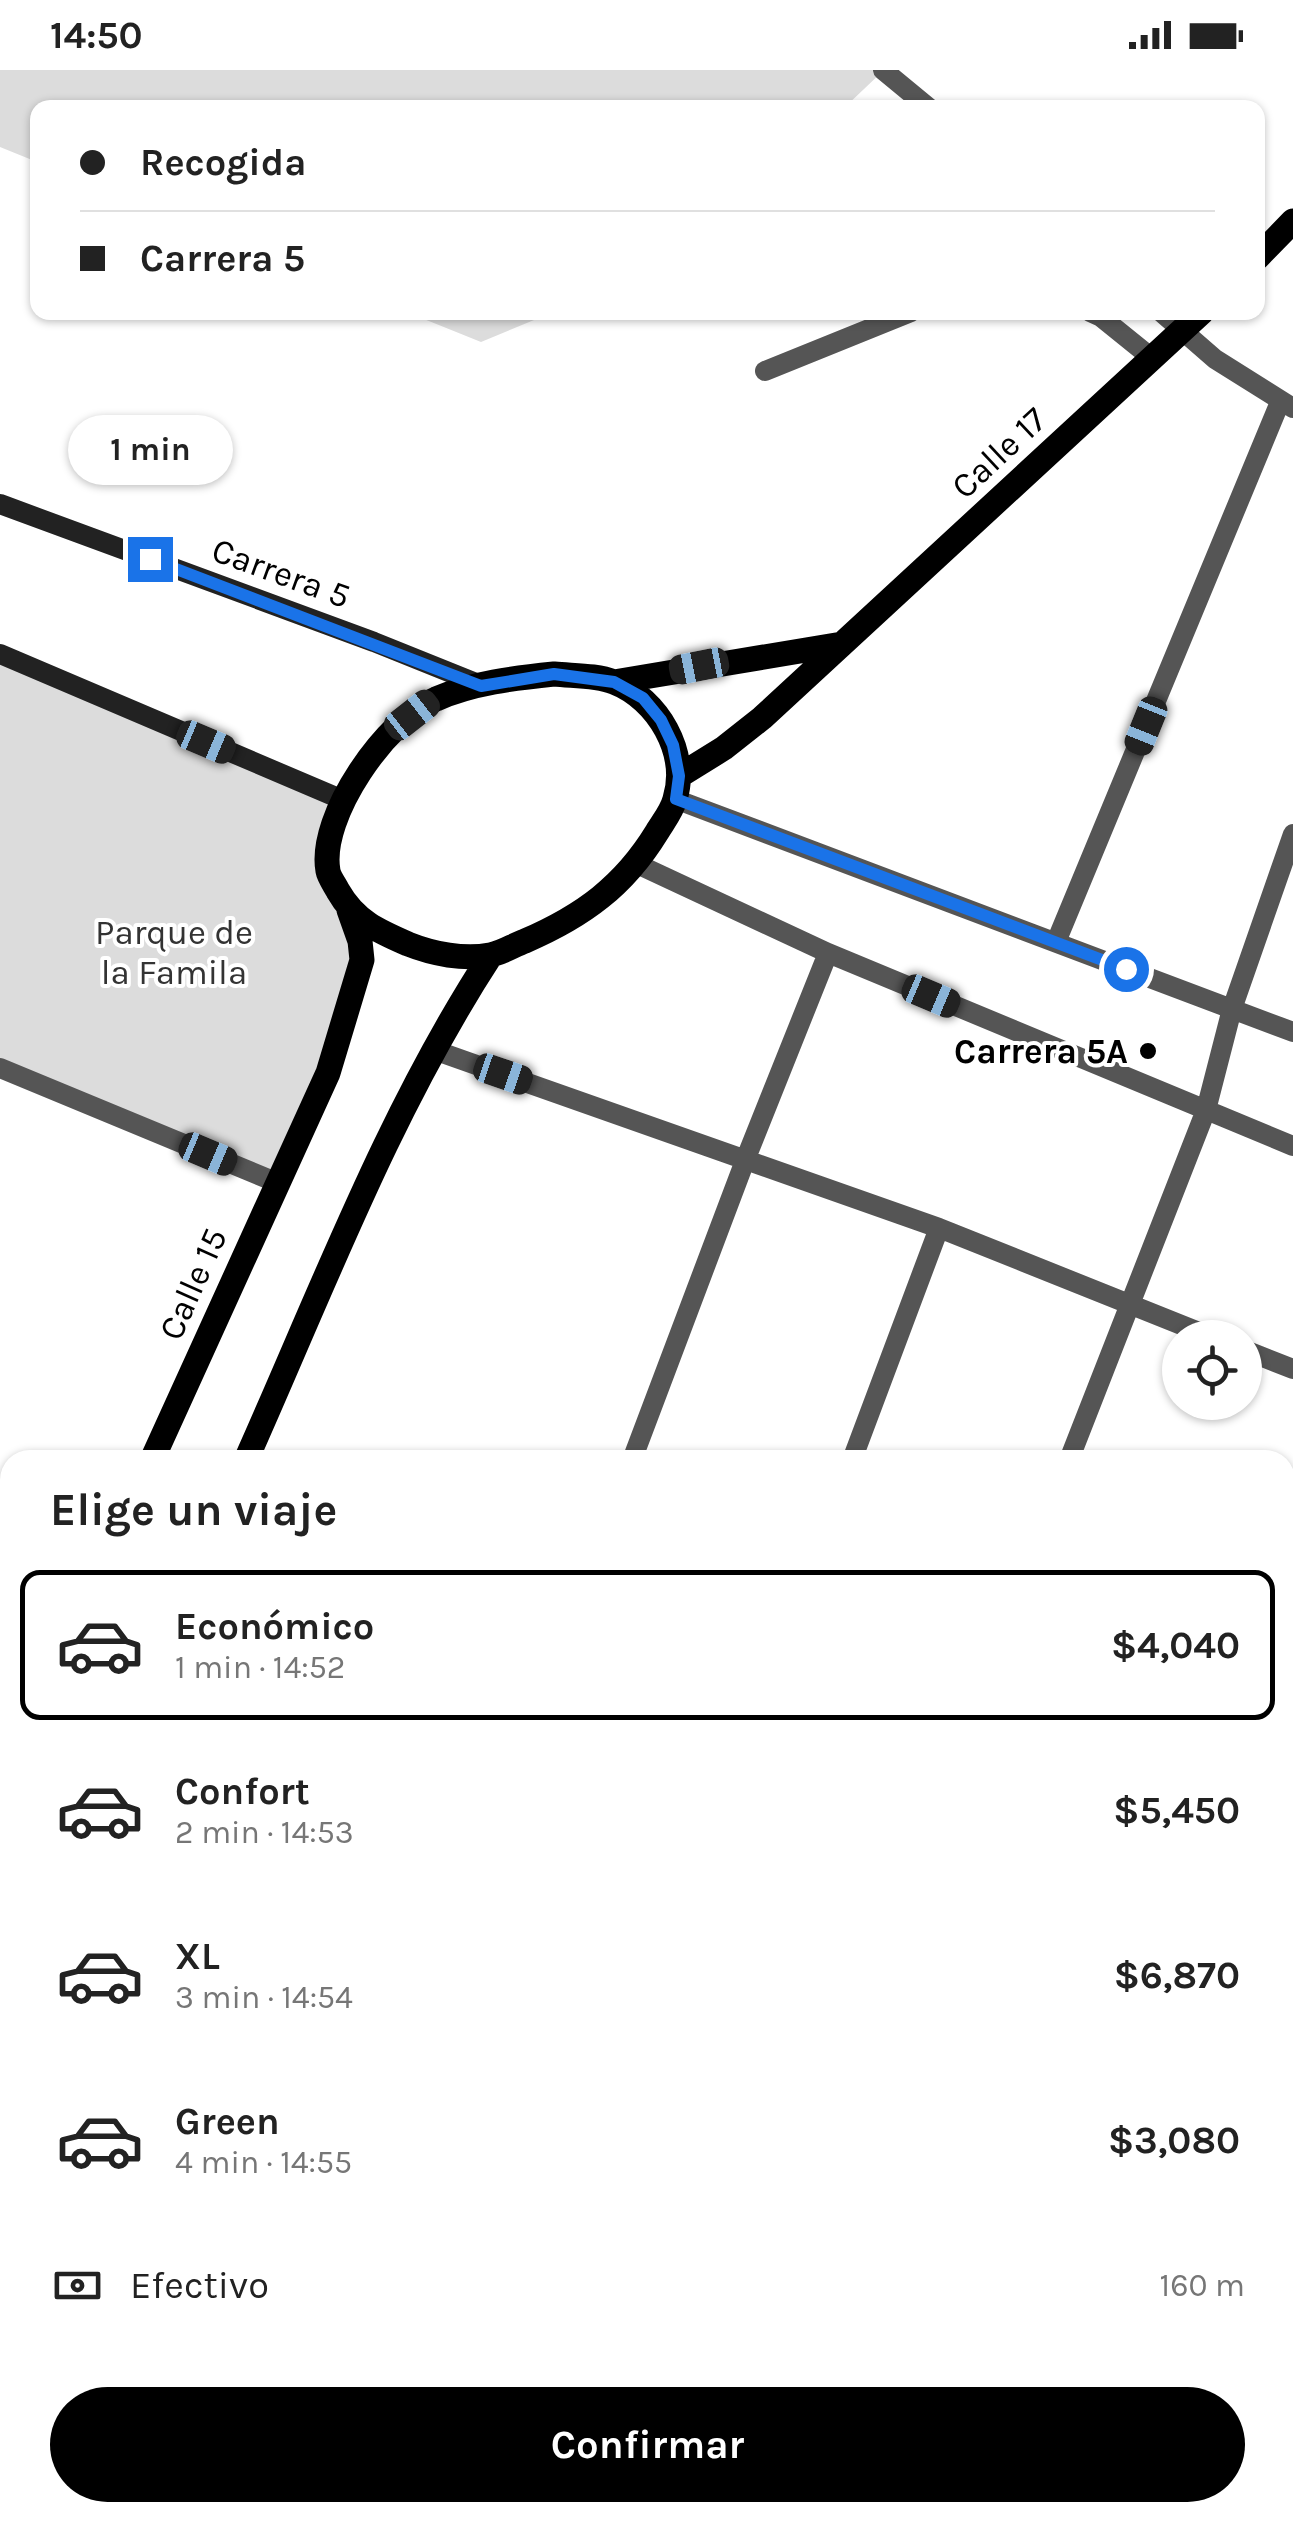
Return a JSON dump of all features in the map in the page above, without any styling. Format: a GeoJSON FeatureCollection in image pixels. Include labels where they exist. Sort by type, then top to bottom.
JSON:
{"type":"FeatureCollection","features":[{"type":"Feature","properties":{"kind":"main road"},"geometry":{"type":"LineString","coordinates":[[1265,250],[1293,222]]}},
{"type":"Feature","properties":{"kind":"main road","name":"Calle 17"},"geometry":{"type":"LineString","coordinates":[[677,788],[762,718],[1194,320]]}},
{"type":"Feature","properties":{"kind":"main road","name":"Carrera 5"},"geometry":{"type":"LineString","coordinates":[[0,504],[374,642],[481,686]]}},
{"type":"Feature","properties":{"kind":"main road"},"geometry":{"type":"LineString","coordinates":[[614,682],[643,698],[661,720],[673,745],[677,788],[638,864],[588,908],[550,930],[491,955],[453,956],[424,951],[380,932],[349,910],[328,871],[332,833],[343,800],[360,770],[392,731],[433,700],[481,686],[554,674],[614,682],[842,644]]}},
{"type":"Feature","properties":{"kind":"main road"},"geometry":{"type":"LineString","coordinates":[[0,654],[343,800]]}},
{"type":"Feature","properties":{"kind":"main road","name":"Calle 15"},"geometry":{"type":"LineString","coordinates":[[157,1450],[328,1073],[362,960],[349,910]]}},
{"type":"Feature","properties":{"kind":"main road"},"geometry":{"type":"LineString","coordinates":[[250,1450],[406,1102],[491,955]]}},
{"type":"Feature","properties":{"kind":"street"},"geometry":{"type":"LineString","coordinates":[[883,70],[919,100]]}},
{"type":"Feature","properties":{"kind":"street"},"geometry":{"type":"LineString","coordinates":[[765,371],[891,320]]}},
{"type":"Feature","properties":{"kind":"street"},"geometry":{"type":"LineString","coordinates":[[1105,320],[1154,358]]}},
{"type":"Feature","properties":{"kind":"street"},"geometry":{"type":"LineString","coordinates":[[1056,942],[1286,405],[1214,359],[1170,320]]}},
{"type":"Feature","properties":{"kind":"street"},"geometry":{"type":"LineString","coordinates":[[677,788],[1056,942],[1293,1032]]}},
{"type":"Feature","properties":{"kind":"street"},"geometry":{"type":"LineString","coordinates":[[1073,1450],[1206,1110],[1232,1009],[1293,834]]}},
{"type":"Feature","properties":{"kind":"street"},"geometry":{"type":"LineString","coordinates":[[638,864],[828,953],[1293,1146]]}},
{"type":"Feature","properties":{"kind":"street"},"geometry":{"type":"LineString","coordinates":[[636,1450],[828,953]]}},
{"type":"Feature","properties":{"kind":"street"},"geometry":{"type":"LineString","coordinates":[[434,1050],[939,1228],[1169,1320]]}},
{"type":"Feature","properties":{"kind":"street"},"geometry":{"type":"LineString","coordinates":[[0,1068],[278,1183]]}},
{"type":"Feature","properties":{"kind":"street"},"geometry":{"type":"LineString","coordinates":[[856,1450],[939,1228]]}},
{"type":"Feature","properties":{"kind":"street"},"geometry":{"type":"LineString","coordinates":[[1262,1356],[1293,1368]]}},
{"type":"Feature","properties":{"kind":"green space"},"geometry":{"type":"Polygon","coordinates":[[[0,70],[884,70],[852,100],[30,100],[30,159],[0,147],[0,70]]]}},
{"type":"Feature","properties":{"kind":"green space"},"geometry":{"type":"Polygon","coordinates":[[[426,320],[534,320],[481,342],[426,320]]]}},
{"type":"Feature","properties":{"kind":"green space","name":"Parque de la Famila"},"geometry":{"type":"Polygon","coordinates":[[[0,654],[343,800],[328,871],[360,941],[278,1183],[0,1068],[0,654]]]}},
{"type":"Feature","properties":{"kind":"place","name":"Carrera 5A"},"geometry":{"type":"Point","coordinates":[1148,1051]}},
{"type":"Feature","properties":{"kind":"route"},"geometry":{"type":"LineString","coordinates":[[150,559],[481,686],[554,674],[614,682],[643,698],[661,720],[673,745],[679,776],[676,799],[1126,969]]}}]}
